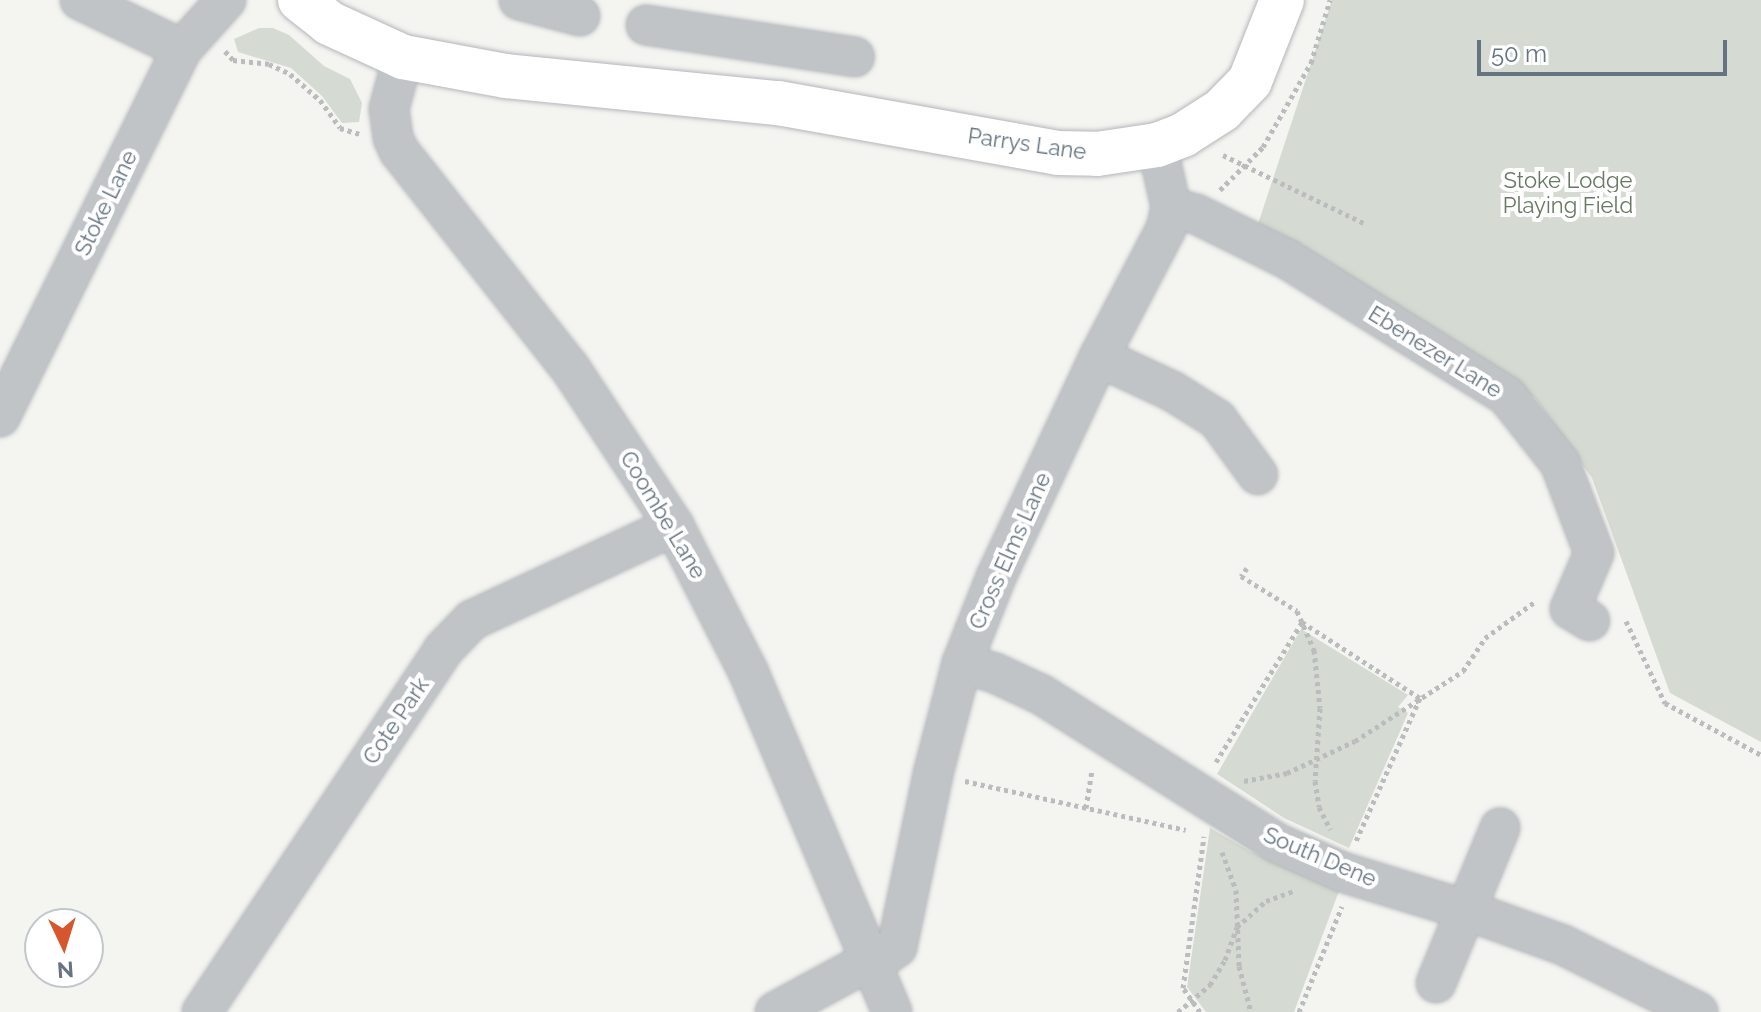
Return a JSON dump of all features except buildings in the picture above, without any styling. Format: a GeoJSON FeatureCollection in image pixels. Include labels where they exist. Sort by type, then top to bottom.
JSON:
{"type":"FeatureCollection","features":[{"type":"Feature","properties":{"kind":"main road","name":"Parrys Lane"},"geometry":{"type":"LineString","coordinates":[[300,0],[329,23],[403,57],[506,76],[745,100],[1058,153],[1125,152],[1170,140],[1222,110],[1250,81],[1282,0]]}},
{"type":"Feature","properties":{"kind":"street"},"geometry":{"type":"LineString","coordinates":[[80,0],[203,24]]}},
{"type":"Feature","properties":{"kind":"street"},"geometry":{"type":"LineString","coordinates":[[519,0],[580,16]]}},
{"type":"Feature","properties":{"kind":"street","name":"Stoke Lane"},"geometry":{"type":"LineString","coordinates":[[0,417],[203,24]]}},
{"type":"Feature","properties":{"kind":"street"},"geometry":{"type":"LineString","coordinates":[[646,25],[855,57]]}},
{"type":"Feature","properties":{"kind":"street"},"geometry":{"type":"LineString","coordinates":[[745,100],[754,43]]}},
{"type":"Feature","properties":{"kind":"street"},"geometry":{"type":"LineString","coordinates":[[393,138],[389,109],[403,57]]}},
{"type":"Feature","properties":{"kind":"street","name":"Coombe Lane"},"geometry":{"type":"LineString","coordinates":[[393,138],[399,151],[570,368],[674,526],[748,671],[892,1012]]}},
{"type":"Feature","properties":{"kind":"street"},"geometry":{"type":"LineString","coordinates":[[1170,140],[1171,207]]}},
{"type":"Feature","properties":{"kind":"street","name":"Cross Elms Lane"},"geometry":{"type":"LineString","coordinates":[[871,963],[897,947],[933,774],[962,663],[996,577],[1099,357],[1158,247],[1171,207]]}},
{"type":"Feature","properties":{"kind":"street","name":"Ebenezer Lane"},"geometry":{"type":"LineString","coordinates":[[1171,207],[1196,214],[1287,259],[1507,396],[1560,463],[1594,553],[1570,609],[1605,614]]}},
{"type":"Feature","properties":{"kind":"street"},"geometry":{"type":"LineString","coordinates":[[1099,357],[1172,391],[1217,419],[1258,475]]}},
{"type":"Feature","properties":{"kind":"street","name":"Cote Park"},"geometry":{"type":"LineString","coordinates":[[202,1012],[443,650],[472,620],[674,526]]}},
{"type":"Feature","properties":{"kind":"street","name":"South Dene"},"geometry":{"type":"LineString","coordinates":[[962,663],[995,673],[1042,695],[1205,803],[1277,843],[1563,945],[1698,1012]]}},
{"type":"Feature","properties":{"kind":"street"},"geometry":{"type":"LineString","coordinates":[[1436,983],[1500,828]]}},
{"type":"Feature","properties":{"kind":"street"},"geometry":{"type":"LineString","coordinates":[[775,1012],[871,963]]}},
{"type":"Feature","properties":{"kind":"path"},"geometry":{"type":"LineString","coordinates":[[203,24],[233,60],[269,64],[290,74],[320,100],[340,128],[393,138]]}},
{"type":"Feature","properties":{"kind":"path"},"geometry":{"type":"LineString","coordinates":[[1170,140],[1366,224]]}},
{"type":"Feature","properties":{"kind":"path"},"geometry":{"type":"LineString","coordinates":[[1247,568],[1241,576],[1297,611],[1314,650],[1320,708],[1314,762],[1319,807],[1349,867]]}},
{"type":"Feature","properties":{"kind":"path"},"geometry":{"type":"LineString","coordinates":[[933,774],[1205,803],[1243,781],[1265,779],[1314,762],[1355,741],[1463,671],[1485,638],[1546,593]]}},
{"type":"Feature","properties":{"kind":"path"},"geometry":{"type":"LineString","coordinates":[[1605,614],[1665,703],[1761,755]]}},
{"type":"Feature","properties":{"kind":"path"},"geometry":{"type":"LineString","coordinates":[[1302,622],[1420,698]]}},
{"type":"Feature","properties":{"kind":"path"},"geometry":{"type":"LineString","coordinates":[[1200,1012],[1183,988],[1205,803],[1302,622]]}},
{"type":"Feature","properties":{"kind":"path"},"geometry":{"type":"LineString","coordinates":[[1299,1012],[1349,867],[1420,698]]}},
{"type":"Feature","properties":{"kind":"path"},"geometry":{"type":"LineString","coordinates":[[1205,803],[1236,890],[1239,966],[1251,1012]]}},
{"type":"Feature","properties":{"kind":"path"},"geometry":{"type":"LineString","coordinates":[[1178,1012],[1210,985],[1225,960],[1237,927],[1266,901],[1349,867]]}},
{"type":"Feature","properties":{"kind":"green space","name":"Stoke Lodge Playing Field"},"geometry":{"type":"Polygon","coordinates":[[[1332,0],[1761,0],[1761,742],[1670,693],[1592,478],[1535,398],[1257,227],[1332,0]]]}},
{"type":"Feature","properties":{"kind":"green space"},"geometry":{"type":"Polygon","coordinates":[[[259,28],[273,28],[289,35],[324,66],[350,79],[362,103],[359,122],[342,123],[322,96],[291,68],[238,52],[234,39],[259,28]]]}},
{"type":"Feature","properties":{"kind":"green space"},"geometry":{"type":"Polygon","coordinates":[[[1301,629],[1408,695],[1398,707],[1408,713],[1349,848],[1284,818],[1217,774],[1301,629]]]}},
{"type":"Feature","properties":{"kind":"green space"},"geometry":{"type":"Polygon","coordinates":[[[1210,828],[1250,851],[1339,891],[1294,1012],[1206,1012],[1187,987],[1210,828]]]}}]}
